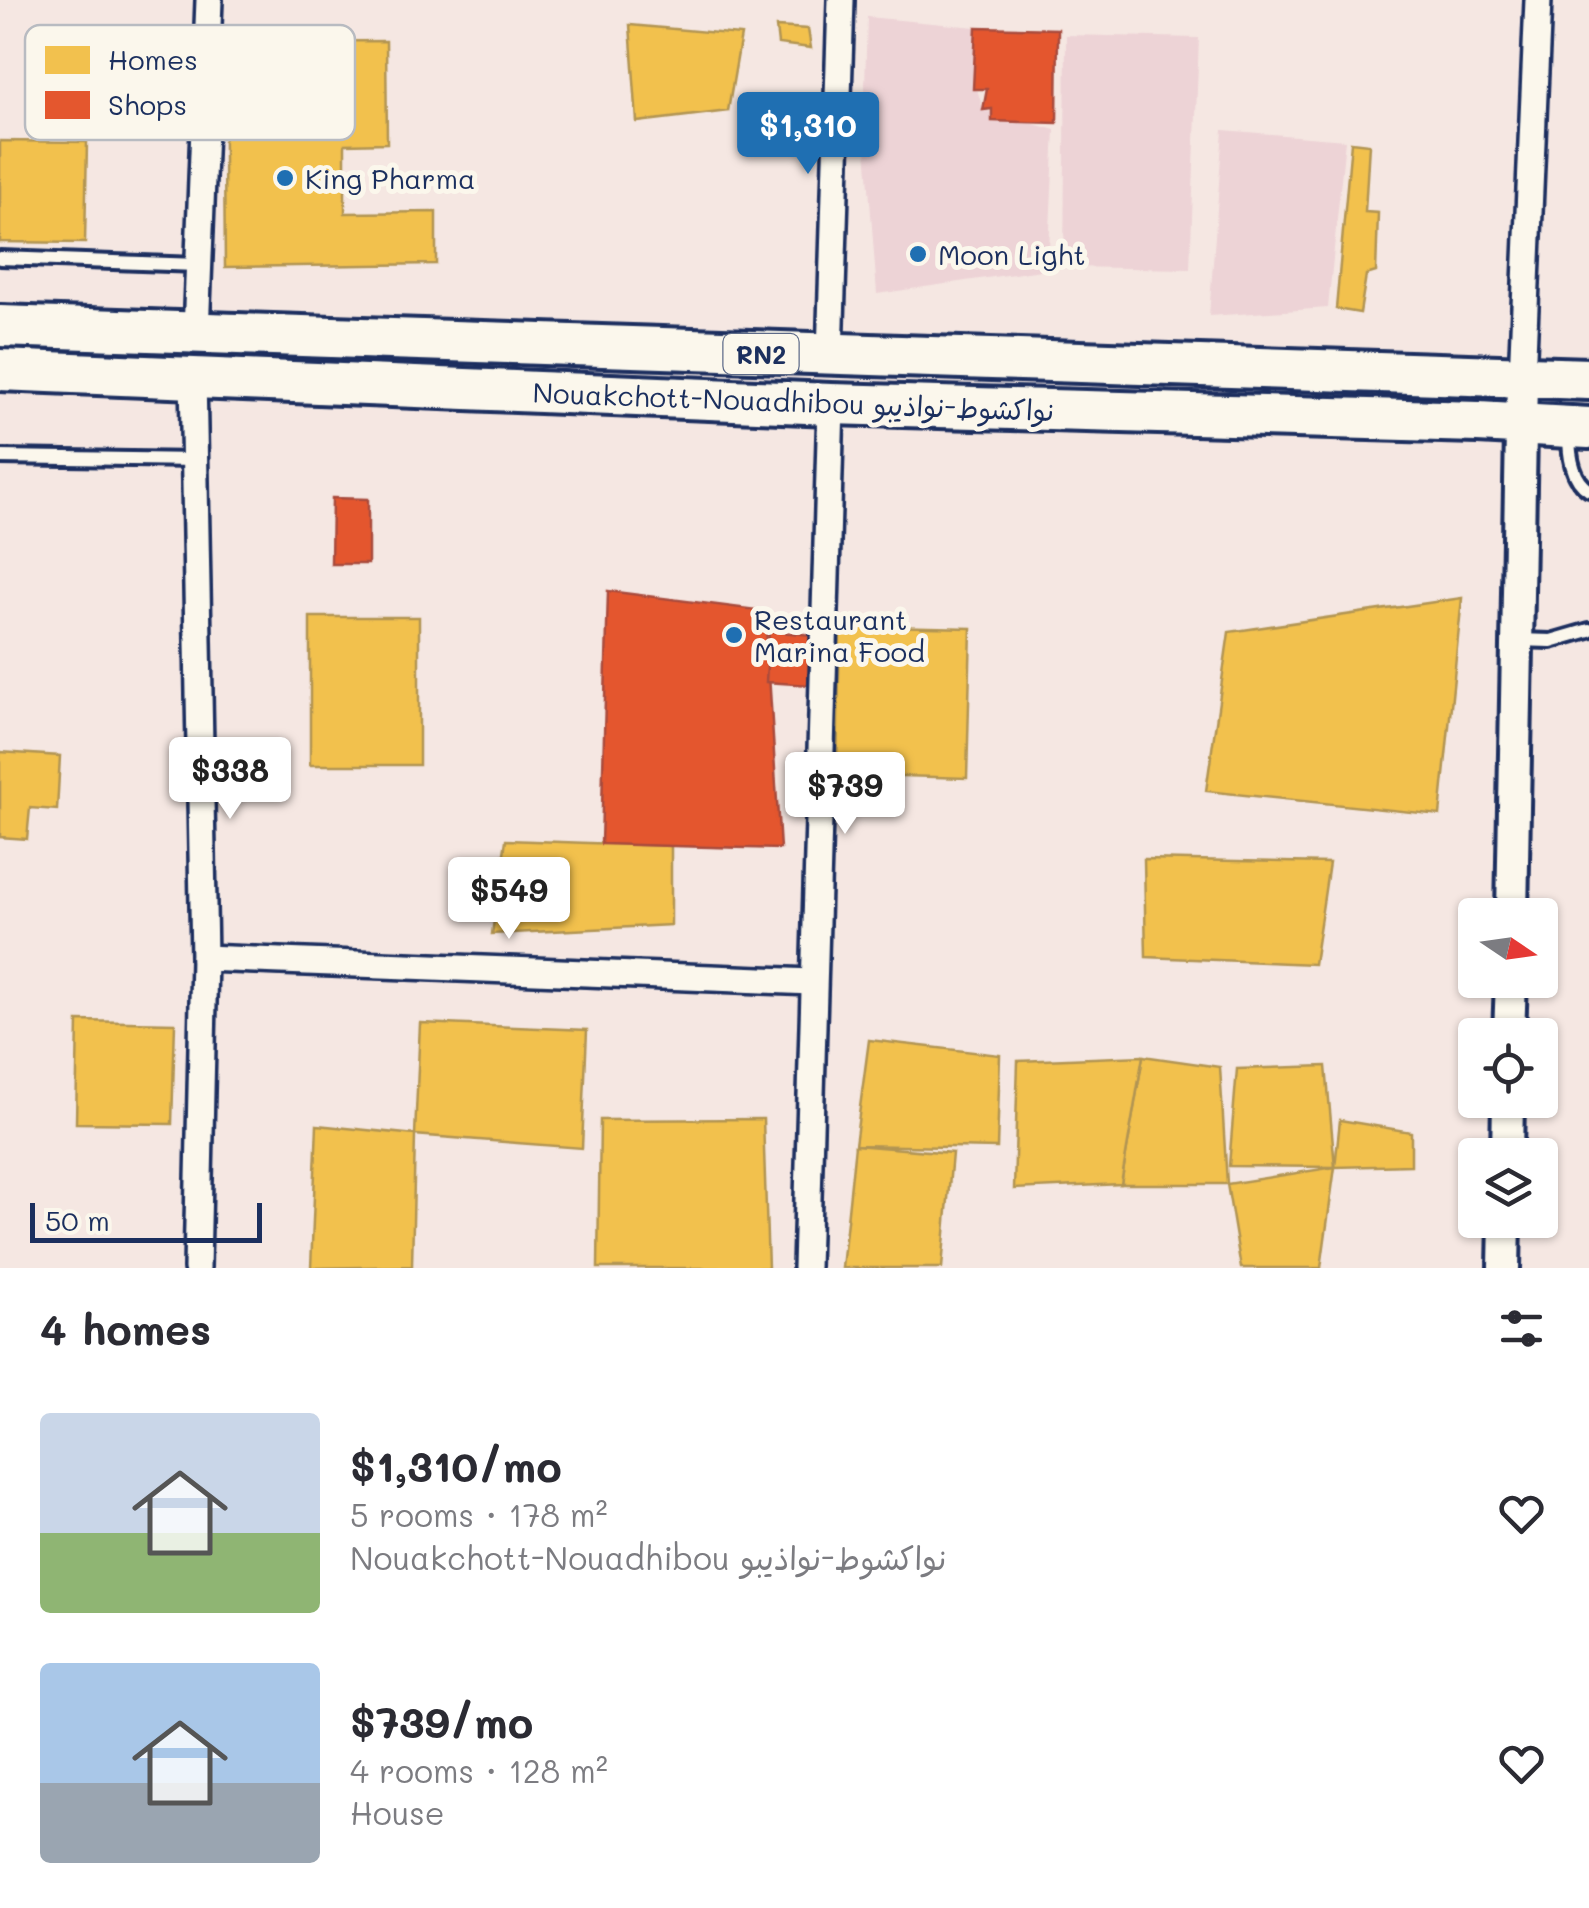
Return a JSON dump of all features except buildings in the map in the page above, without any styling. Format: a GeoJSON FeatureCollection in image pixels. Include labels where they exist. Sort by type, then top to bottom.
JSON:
{"type":"FeatureCollection","features":[{"type":"Feature","properties":{"kind":"highway","name":"Nouakchott-Nouadhibou نواكشوط-نواذيبو"},"geometry":{"type":"LineString","coordinates":[[0,326],[1589,379]]}},
{"type":"Feature","properties":{"kind":"highway","name":"Nouakchott-Nouadhibou نواكشوط-نواذيبو"},"geometry":{"type":"LineString","coordinates":[[0,370],[831,404],[1579,428]]}},
{"type":"Feature","properties":{"kind":"street"},"geometry":{"type":"LineString","coordinates":[[207,25],[208,0]]}},
{"type":"Feature","properties":{"kind":"street"},"geometry":{"type":"LineString","coordinates":[[830,356],[842,0]]}},
{"type":"Feature","properties":{"kind":"street"},"geometry":{"type":"LineString","coordinates":[[1512,898],[1522,378],[1538,0]]}},
{"type":"Feature","properties":{"kind":"street"},"geometry":{"type":"LineString","coordinates":[[196,333],[203,140]]}},
{"type":"Feature","properties":{"kind":"street"},"geometry":{"type":"LineString","coordinates":[[193,376],[204,958],[197,1268]]}},
{"type":"Feature","properties":{"kind":"street"},"geometry":{"type":"LineString","coordinates":[[806,1268],[831,404]]}},
{"type":"Feature","properties":{"kind":"street"},"geometry":{"type":"LineString","coordinates":[[204,958],[812,982]]}},
{"type":"Feature","properties":{"kind":"street"},"geometry":{"type":"LineString","coordinates":[[1504,1268],[1505,1238]]}},
{"type":"Feature","properties":{"kind":"lane"},"geometry":{"type":"LineString","coordinates":[[0,258],[198,265]]}},
{"type":"Feature","properties":{"kind":"lane"},"geometry":{"type":"LineString","coordinates":[[1579,428],[1570,456],[1582,486],[1589,490]]}},
{"type":"Feature","properties":{"kind":"lane"},"geometry":{"type":"LineString","coordinates":[[0,457],[197,460]]}},
{"type":"Feature","properties":{"kind":"lane"},"geometry":{"type":"LineString","coordinates":[[1518,640],[1551,641],[1589,630]]}},
{"type":"Feature","properties":{"kind":"shaded area"},"geometry":{"type":"Polygon","coordinates":[[[867,17],[976,27],[974,78],[983,110],[1055,130],[1048,269],[877,294],[864,121],[867,17]]]}},
{"type":"Feature","properties":{"kind":"shaded area"},"geometry":{"type":"Polygon","coordinates":[[[1066,35],[1199,38],[1190,269],[1064,267],[1066,35]]]}},
{"type":"Feature","properties":{"kind":"shaded area"},"geometry":{"type":"Polygon","coordinates":[[[1223,130],[1345,140],[1328,308],[1209,316],[1223,130]]]}},
{"type":"Feature","properties":{"kind":"place","name":"King Pharma"},"geometry":{"type":"Point","coordinates":[285,178]}},
{"type":"Feature","properties":{"kind":"place","name":"Moon Light"},"geometry":{"type":"Point","coordinates":[918,254]}},
{"type":"Feature","properties":{"kind":"place","name":"Restaurant Marina Food"},"geometry":{"type":"Point","coordinates":[734,635]}}]}
